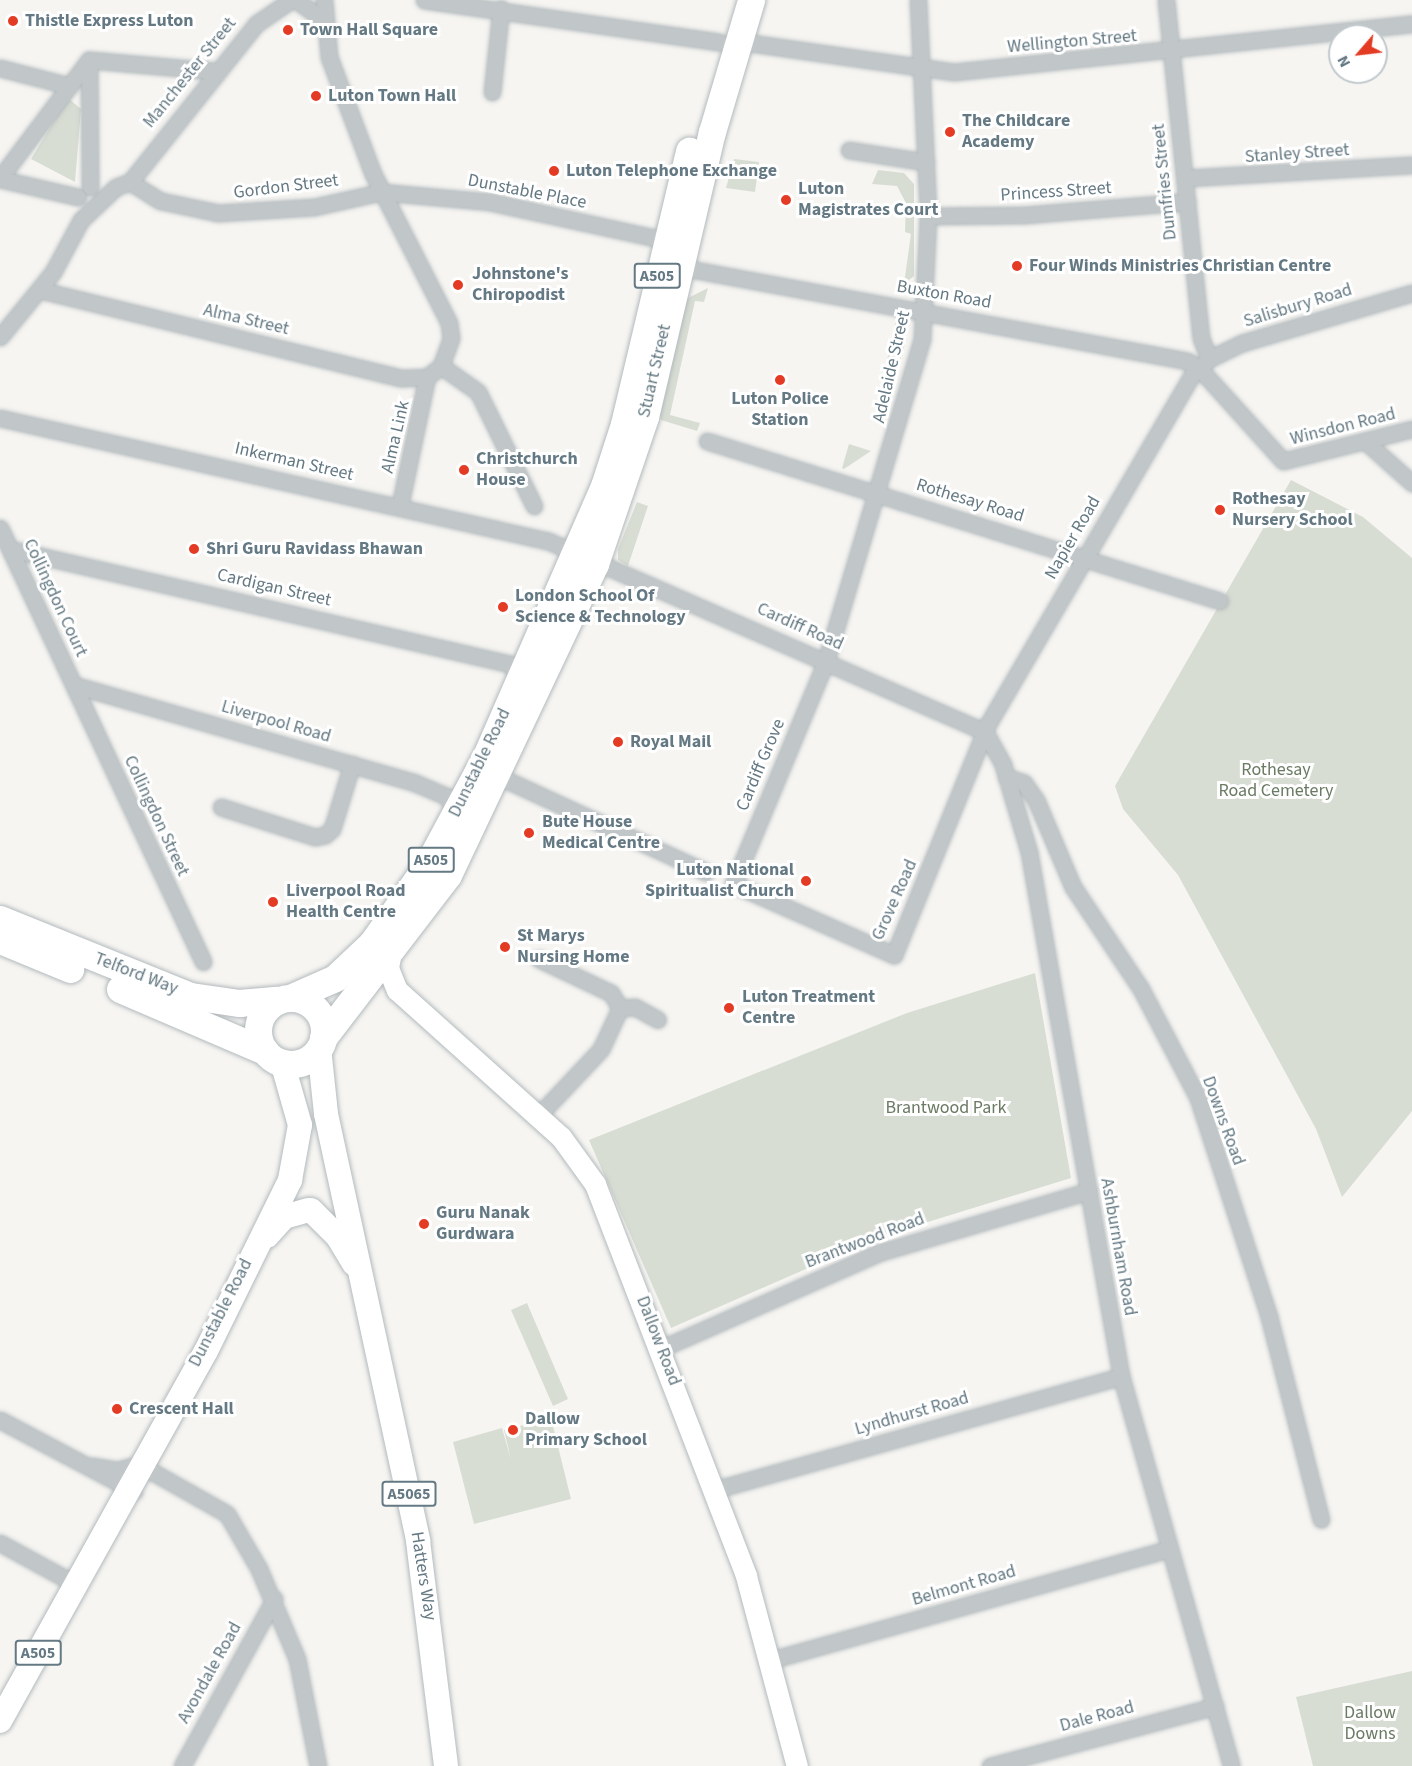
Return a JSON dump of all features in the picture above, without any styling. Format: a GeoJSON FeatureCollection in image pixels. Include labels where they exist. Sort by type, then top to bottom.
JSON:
{"type":"FeatureCollection","features":[{"type":"Feature","properties":{"kind":"highway","name":"Stuart Street"},"geometry":{"type":"LineString","coordinates":[[521,728],[587,557],[645,417],[728,42],[733,0]]}},
{"type":"Feature","properties":{"kind":"highway","name":"Stuart Street"},"geometry":{"type":"LineString","coordinates":[[519,679],[587,557],[624,424],[665,240],[728,42],[751,0]]}},
{"type":"Feature","properties":{"kind":"highway","name":"Dunstable Road"},"geometry":{"type":"LineString","coordinates":[[284,999],[354,963],[402,906],[457,814],[519,679]]}},
{"type":"Feature","properties":{"kind":"highway","name":"Dunstable Road"},"geometry":{"type":"LineString","coordinates":[[321,1043],[356,991],[391,952],[448,875],[521,728]]}},
{"type":"Feature","properties":{"kind":"highway","name":"Telford Way"},"geometry":{"type":"LineString","coordinates":[[0,919],[191,996],[239,1003],[284,999]]}},
{"type":"Feature","properties":{"kind":"highway","name":"Telford Way"},"geometry":{"type":"LineString","coordinates":[[0,940],[273,1057]]}},
{"type":"Feature","properties":{"kind":"highway"},"geometry":{"type":"LineString","coordinates":[[284,999],[317,1010],[321,1043],[299,1063],[273,1057],[259,1022],[284,999]]}},
{"type":"Feature","properties":{"kind":"main road","name":"Hatters Way"},"geometry":{"type":"LineString","coordinates":[[321,1043],[338,1166],[417,1541],[446,1766]]}},
{"type":"Feature","properties":{"kind":"main road","name":"Dunstable Road"},"geometry":{"type":"LineString","coordinates":[[0,1721],[77,1585],[94,1575],[139,1479],[206,1351],[290,1179],[300,1125],[273,1057]]}},
{"type":"Feature","properties":{"kind":"main road","name":"Dunstable Road"},"geometry":{"type":"LineString","coordinates":[[139,1479],[197,1389],[271,1228],[290,1214],[331,1202],[338,1166]]}},
{"type":"Feature","properties":{"kind":"main road","name":"Hatters Way"},"geometry":{"type":"LineString","coordinates":[[290,1179],[294,1197],[338,1237],[363,1283]]}},
{"type":"Feature","properties":{"kind":"street","name":"Manchester Street"},"geometry":{"type":"LineString","coordinates":[[130,182],[216,71],[256,24],[291,0]]}},
{"type":"Feature","properties":{"kind":"street"},"geometry":{"type":"LineString","coordinates":[[296,0],[322,19]]}},
{"type":"Feature","properties":{"kind":"street"},"geometry":{"type":"LineString","coordinates":[[324,0],[322,19],[335,75],[381,192],[444,308],[452,339],[441,366],[427,377]]}},
{"type":"Feature","properties":{"kind":"street","name":"Wellington Street"},"geometry":{"type":"LineString","coordinates":[[424,0],[501,8],[921,70],[954,72],[1171,53],[1412,24]]}},
{"type":"Feature","properties":{"kind":"street","name":"Adelaide Street"},"geometry":{"type":"LineString","coordinates":[[826,661],[879,493],[926,311],[928,216],[918,0]]}},
{"type":"Feature","properties":{"kind":"street","name":"Dumfries Street"},"geometry":{"type":"LineString","coordinates":[[1166,0],[1204,363]]}},
{"type":"Feature","properties":{"kind":"street"},"geometry":{"type":"LineString","coordinates":[[492,92],[501,8]]}},
{"type":"Feature","properties":{"kind":"street"},"geometry":{"type":"LineString","coordinates":[[89,60],[216,71]]}},
{"type":"Feature","properties":{"kind":"street"},"geometry":{"type":"LineString","coordinates":[[89,60],[84,192],[0,178],[70,86],[89,60]]}},
{"type":"Feature","properties":{"kind":"street"},"geometry":{"type":"LineString","coordinates":[[0,68],[70,86]]}},
{"type":"Feature","properties":{"kind":"street"},"geometry":{"type":"LineString","coordinates":[[849,150],[926,162]]}},
{"type":"Feature","properties":{"kind":"street","name":"Stanley Street"},"geometry":{"type":"LineString","coordinates":[[1185,178],[1412,165]]}},
{"type":"Feature","properties":{"kind":"street"},"geometry":{"type":"LineString","coordinates":[[0,337],[40,290],[81,220],[116,187],[130,182]]}},
{"type":"Feature","properties":{"kind":"street","name":"Gordon Street"},"geometry":{"type":"LineString","coordinates":[[130,182],[161,201],[218,213],[314,207],[381,192]]}},
{"type":"Feature","properties":{"kind":"street","name":"Dunstable Place"},"geometry":{"type":"LineString","coordinates":[[381,192],[490,202],[665,240]]}},
{"type":"Feature","properties":{"kind":"street","name":"Princess Street"},"geometry":{"type":"LineString","coordinates":[[928,216],[1024,215],[1187,202]]}},
{"type":"Feature","properties":{"kind":"street","name":"Buxton Road"},"geometry":{"type":"LineString","coordinates":[[679,267],[1204,363]]}},
{"type":"Feature","properties":{"kind":"street","name":"Alma Street"},"geometry":{"type":"LineString","coordinates":[[40,290],[402,378],[427,377]]}},
{"type":"Feature","properties":{"kind":"street","name":"Salisbury Road"},"geometry":{"type":"LineString","coordinates":[[1204,363],[1242,343],[1412,293]]}},
{"type":"Feature","properties":{"kind":"street","name":"Winsdon Road"},"geometry":{"type":"LineString","coordinates":[[1204,363],[1283,461],[1412,429]]}},
{"type":"Feature","properties":{"kind":"street","name":"Napier Road"},"geometry":{"type":"LineString","coordinates":[[985,732],[1084,557],[1204,363]]}},
{"type":"Feature","properties":{"kind":"street"},"geometry":{"type":"LineString","coordinates":[[441,366],[478,392],[534,506]]}},
{"type":"Feature","properties":{"kind":"street","name":"Alma Link"},"geometry":{"type":"LineString","coordinates":[[400,505],[427,377]]}},
{"type":"Feature","properties":{"kind":"street","name":"Inkerman Street"},"geometry":{"type":"LineString","coordinates":[[0,417],[400,505],[587,557]]}},
{"type":"Feature","properties":{"kind":"street","name":"Rothesay Road"},"geometry":{"type":"LineString","coordinates":[[707,441],[1220,601]]}},
{"type":"Feature","properties":{"kind":"street"},"geometry":{"type":"LineString","coordinates":[[1366,442],[1412,483]]}},
{"type":"Feature","properties":{"kind":"street","name":"Collingdon Court"},"geometry":{"type":"LineString","coordinates":[[0,528],[74,685]]}},
{"type":"Feature","properties":{"kind":"street","name":"Cardigan Street"},"geometry":{"type":"LineString","coordinates":[[10,549],[510,664],[519,679]]}},
{"type":"Feature","properties":{"kind":"street","name":"Cardiff Road"},"geometry":{"type":"LineString","coordinates":[[587,557],[985,732]]}},
{"type":"Feature","properties":{"kind":"street","name":"Cardiff Grove"},"geometry":{"type":"LineString","coordinates":[[733,884],[826,661]]}},
{"type":"Feature","properties":{"kind":"street","name":"Liverpool Road"},"geometry":{"type":"LineString","coordinates":[[74,685],[352,764],[446,796],[457,814]]}},
{"type":"Feature","properties":{"kind":"street","name":"Collingdon Street"},"geometry":{"type":"LineString","coordinates":[[74,685],[203,962]]}},
{"type":"Feature","properties":{"kind":"street","name":"Ashburnham Road"},"geometry":{"type":"LineString","coordinates":[[985,732],[1006,777],[1029,852],[1121,1376],[1231,1766]]}},
{"type":"Feature","properties":{"kind":"street","name":"Grove Road"},"geometry":{"type":"LineString","coordinates":[[733,884],[894,955],[985,732]]}},
{"type":"Feature","properties":{"kind":"street"},"geometry":{"type":"LineString","coordinates":[[221,807],[315,837],[325,835],[332,829],[352,764]]}},
{"type":"Feature","properties":{"kind":"street"},"geometry":{"type":"LineString","coordinates":[[498,776],[706,872]]}},
{"type":"Feature","properties":{"kind":"street","name":"Downs Road"},"geometry":{"type":"LineString","coordinates":[[1006,777],[1024,783],[1036,800],[1073,887],[1141,989],[1198,1098],[1269,1317],[1321,1519]]}},
{"type":"Feature","properties":{"kind":"street"},"geometry":{"type":"LineString","coordinates":[[356,991],[397,990],[388,968],[391,952]]}},
{"type":"Feature","properties":{"kind":"street"},"geometry":{"type":"LineString","coordinates":[[539,959],[611,993],[620,1008]]}},
{"type":"Feature","properties":{"kind":"street","name":"Dallow Road"},"geometry":{"type":"LineString","coordinates":[[397,990],[561,1137],[595,1184],[662,1348],[714,1490],[771,1660],[796,1766]]}},
{"type":"Feature","properties":{"kind":"street"},"geometry":{"type":"LineString","coordinates":[[620,1008],[635,1007],[658,1020]]}},
{"type":"Feature","properties":{"kind":"street"},"geometry":{"type":"LineString","coordinates":[[537,1117],[602,1049],[620,1008]]}},
{"type":"Feature","properties":{"kind":"street","name":"Brantwood Road"},"geometry":{"type":"LineString","coordinates":[[662,1348],[878,1253],[1089,1191]]}},
{"type":"Feature","properties":{"kind":"street","name":"Lyndhurst Road"},"geometry":{"type":"LineString","coordinates":[[714,1490],[1121,1376]]}},
{"type":"Feature","properties":{"kind":"street"},"geometry":{"type":"LineString","coordinates":[[2,1417],[89,1466],[139,1479]]}},
{"type":"Feature","properties":{"kind":"street"},"geometry":{"type":"LineString","coordinates":[[89,1466],[118,1470],[227,1514],[273,1599],[297,1659],[318,1766]]}},
{"type":"Feature","properties":{"kind":"street"},"geometry":{"type":"LineString","coordinates":[[0,1543],[77,1585]]}},
{"type":"Feature","properties":{"kind":"street","name":"Belmont Road"},"geometry":{"type":"LineString","coordinates":[[771,1660],[1168,1549]]}},
{"type":"Feature","properties":{"kind":"street","name":"Avondale Road"},"geometry":{"type":"LineString","coordinates":[[182,1766],[273,1599]]}},
{"type":"Feature","properties":{"kind":"street","name":"Dale Road"},"geometry":{"type":"LineString","coordinates":[[990,1766],[1215,1706]]}},
{"type":"Feature","properties":{"kind":"green space"},"geometry":{"type":"Polygon","coordinates":[[[68,98],[81,109],[75,182],[31,159],[68,98]]]}},
{"type":"Feature","properties":{"kind":"green space"},"geometry":{"type":"Polygon","coordinates":[[[734,159],[759,162],[755,192],[726,188],[734,159]]]}},
{"type":"Feature","properties":{"kind":"green space"},"geometry":{"type":"Polygon","coordinates":[[[878,170],[904,173],[914,184],[914,276],[904,284],[911,234],[905,232],[906,203],[897,186],[872,184],[878,170]]]}},
{"type":"Feature","properties":{"kind":"green space"},"geometry":{"type":"Polygon","coordinates":[[[708,288],[704,302],[695,301],[670,415],[700,423],[697,431],[661,420],[659,410],[686,299],[708,288]]]}},
{"type":"Feature","properties":{"kind":"green space"},"geometry":{"type":"Polygon","coordinates":[[[896,320],[907,338],[893,381],[883,378],[896,320]]]}},
{"type":"Feature","properties":{"kind":"green space"},"geometry":{"type":"Polygon","coordinates":[[[849,444],[871,451],[844,469],[842,468],[849,444]]]}},
{"type":"Feature","properties":{"kind":"green space","name":"Rothesay Road Cemetery"},"geometry":{"type":"Polygon","coordinates":[[[1291,480],[1363,517],[1412,558],[1412,1111],[1342,1197],[1316,1129],[1178,875],[1123,809],[1115,786],[1291,480]]]}},
{"type":"Feature","properties":{"kind":"green space"},"geometry":{"type":"Polygon","coordinates":[[[637,502],[648,506],[628,566],[618,560],[618,549],[637,502]]]}},
{"type":"Feature","properties":{"kind":"green space","name":"Brantwood Park"},"geometry":{"type":"Polygon","coordinates":[[[1035,973],[1071,1178],[879,1237],[671,1328],[589,1140],[907,1013],[1035,973]]]}},
{"type":"Feature","properties":{"kind":"green space"},"geometry":{"type":"Polygon","coordinates":[[[527,1303],[568,1399],[553,1406],[511,1310],[527,1303]]]}},
{"type":"Feature","properties":{"kind":"green space"},"geometry":{"type":"Polygon","coordinates":[[[551,1418],[571,1499],[474,1524],[453,1442],[502,1428],[511,1460],[504,1430],[551,1418]]]}},
{"type":"Feature","properties":{"kind":"green space","name":"Dallow Downs"},"geometry":{"type":"Polygon","coordinates":[[[1412,1671],[1412,1766],[1313,1766],[1296,1697],[1412,1671]]]}},
{"type":"Feature","properties":{"kind":"place","name":"Thistle Express Luton"},"geometry":{"type":"Point","coordinates":[13,21]}},
{"type":"Feature","properties":{"kind":"place","name":"Town Hall Square"},"geometry":{"type":"Point","coordinates":[288,30]}},
{"type":"Feature","properties":{"kind":"place","name":"Luton Town Hall"},"geometry":{"type":"Point","coordinates":[316,96]}},
{"type":"Feature","properties":{"kind":"place","name":"The Childcare Academy"},"geometry":{"type":"Point","coordinates":[950,132]}},
{"type":"Feature","properties":{"kind":"place","name":"Luton Telephone Exchange"},"geometry":{"type":"Point","coordinates":[554,171]}},
{"type":"Feature","properties":{"kind":"place","name":"Luton Magistrates Court"},"geometry":{"type":"Point","coordinates":[786,200]}},
{"type":"Feature","properties":{"kind":"place","name":"Four Winds Ministries Christian Centre"},"geometry":{"type":"Point","coordinates":[1017,266]}},
{"type":"Feature","properties":{"kind":"place","name":"Johnstone's Chiropodist"},"geometry":{"type":"Point","coordinates":[458,285]}},
{"type":"Feature","properties":{"kind":"place","name":"Luton Police Station"},"geometry":{"type":"Point","coordinates":[780,380]}},
{"type":"Feature","properties":{"kind":"place","name":"Christchurch House"},"geometry":{"type":"Point","coordinates":[464,470]}},
{"type":"Feature","properties":{"kind":"place","name":"Rothesay Nursery School"},"geometry":{"type":"Point","coordinates":[1220,510]}},
{"type":"Feature","properties":{"kind":"place","name":"Shri Guru Ravidass Bhawan"},"geometry":{"type":"Point","coordinates":[194,549]}},
{"type":"Feature","properties":{"kind":"place","name":"London School Of Science & Technology"},"geometry":{"type":"Point","coordinates":[503,607]}},
{"type":"Feature","properties":{"kind":"place","name":"Royal Mail"},"geometry":{"type":"Point","coordinates":[618,742]}},
{"type":"Feature","properties":{"kind":"place","name":"Bute House Medical Centre"},"geometry":{"type":"Point","coordinates":[529,833]}},
{"type":"Feature","properties":{"kind":"place","name":"Luton National Spiritualist Church"},"geometry":{"type":"Point","coordinates":[806,881]}},
{"type":"Feature","properties":{"kind":"place","name":"Liverpool Road Health Centre"},"geometry":{"type":"Point","coordinates":[273,902]}},
{"type":"Feature","properties":{"kind":"place","name":"St Marys Nursing Home"},"geometry":{"type":"Point","coordinates":[505,947]}},
{"type":"Feature","properties":{"kind":"place","name":"Luton Treatment Centre"},"geometry":{"type":"Point","coordinates":[729,1008]}},
{"type":"Feature","properties":{"kind":"place","name":"Guru Nanak Gurdwara"},"geometry":{"type":"Point","coordinates":[424,1224]}},
{"type":"Feature","properties":{"kind":"place","name":"Crescent Hall"},"geometry":{"type":"Point","coordinates":[117,1409]}},
{"type":"Feature","properties":{"kind":"place","name":"Dallow Primary School"},"geometry":{"type":"Point","coordinates":[513,1430]}}]}
